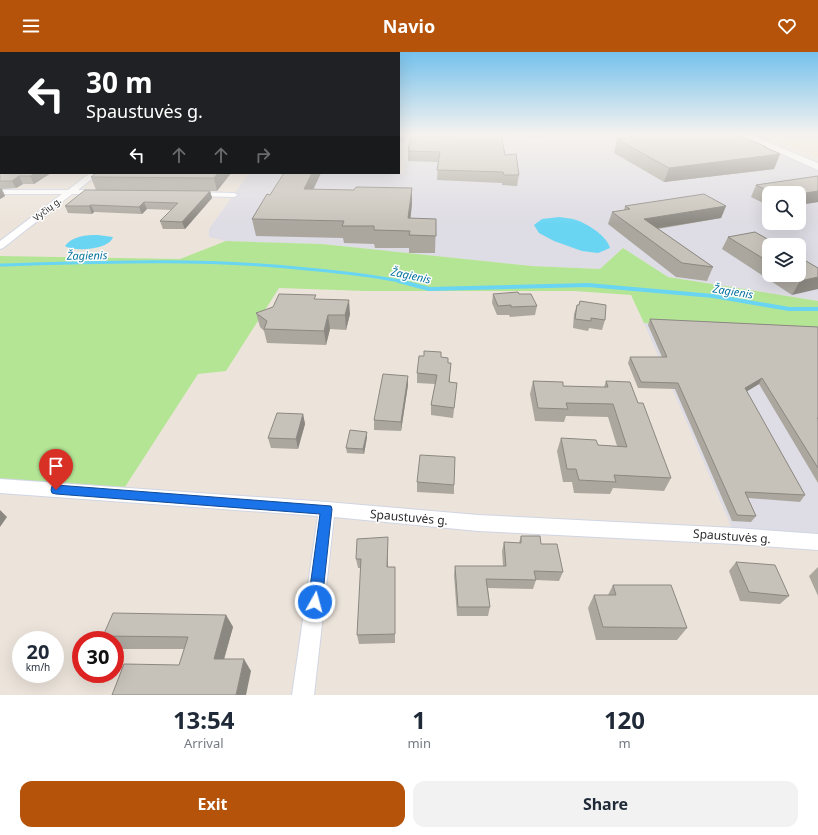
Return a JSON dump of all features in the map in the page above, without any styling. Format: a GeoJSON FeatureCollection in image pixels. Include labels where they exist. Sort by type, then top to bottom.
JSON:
{"type":"FeatureCollection","features":[{"type":"Feature","properties":{"kind":"street","name":"Vyčių g."},"geometry":{"type":"LineString","coordinates":[[0,246],[94,174]]}},
{"type":"Feature","properties":{"kind":"street"},"geometry":{"type":"LineString","coordinates":[[0,192],[109,192]]}},
{"type":"Feature","properties":{"kind":"street"},"geometry":{"type":"LineString","coordinates":[[187,194],[234,195]]}},
{"type":"Feature","properties":{"kind":"street","name":"Spaustuvės g."},"geometry":{"type":"LineString","coordinates":[[0,486],[326,509],[478,523],[735,536],[818,542]]}},
{"type":"Feature","properties":{"kind":"street"},"geometry":{"type":"LineString","coordinates":[[303,695],[326,509]]}},
{"type":"Feature","properties":{"kind":"shaded area"},"geometry":{"type":"Polygon","coordinates":[[[405,164],[802,164],[818,171],[818,301],[668,277],[623,248],[600,269],[531,266],[322,244],[226,241],[209,237],[209,229],[248,174],[403,174],[405,164]]]}},
{"type":"Feature","properties":{"kind":"shaded area"},"geometry":{"type":"Polygon","coordinates":[[[644,323],[818,331],[818,537],[733,531],[644,323]]]}},
{"type":"Feature","properties":{"kind":"green space"},"geometry":{"type":"Polygon","coordinates":[[[226,241],[322,244],[531,266],[600,269],[623,248],[668,277],[818,301],[818,331],[644,323],[631,295],[574,291],[365,291],[279,288],[226,371],[198,374],[125,487],[0,479],[0,256],[180,259],[226,241]]]}},
{"type":"Feature","properties":{"kind":"water"},"geometry":{"type":"Polygon","coordinates":[[[559,217],[574,219],[591,227],[605,239],[610,248],[598,253],[582,251],[554,241],[539,233],[534,225],[542,219],[559,217]]]}},
{"type":"Feature","properties":{"kind":"water"},"geometry":{"type":"Polygon","coordinates":[[[98,235],[113,237],[105,245],[91,249],[76,249],[65,246],[75,238],[98,235]]]}},
{"type":"Feature","properties":{"kind":"building"},"geometry":{"type":"Polygon","coordinates":[[[438,164],[517,164],[519,175],[504,175],[503,172],[437,170],[438,164]]]}},
{"type":"Feature","properties":{"kind":"building"},"geometry":{"type":"Polygon","coordinates":[[[662,164],[701,164],[669,168],[662,164]]]}},
{"type":"Feature","properties":{"kind":"building"},"geometry":{"type":"Polygon","coordinates":[[[0,174],[34,174],[30,176],[19,176],[12,181],[0,181],[0,174]]]}},
{"type":"Feature","properties":{"kind":"building"},"geometry":{"type":"Polygon","coordinates":[[[95,174],[217,174],[214,178],[91,177],[95,174]]]}},
{"type":"Feature","properties":{"kind":"building"},"geometry":{"type":"Polygon","coordinates":[[[283,174],[312,174],[304,189],[354,190],[356,187],[412,188],[408,218],[436,219],[436,236],[409,235],[410,231],[374,230],[374,226],[342,226],[344,221],[252,219],[267,194],[270,195],[283,174]]]}},
{"type":"Feature","properties":{"kind":"building"},"geometry":{"type":"Polygon","coordinates":[[[818,176],[818,191],[806,193],[806,186],[762,186],[762,188],[756,185],[818,176]]]}},
{"type":"Feature","properties":{"kind":"building"},"geometry":{"type":"Polygon","coordinates":[[[85,190],[210,191],[182,222],[160,221],[178,203],[144,202],[139,207],[91,205],[65,206],[85,190]]]}},
{"type":"Feature","properties":{"kind":"building"},"geometry":{"type":"Polygon","coordinates":[[[704,194],[726,206],[644,219],[713,267],[682,263],[612,212],[630,209],[625,206],[704,194]]]}},
{"type":"Feature","properties":{"kind":"building"},"geometry":{"type":"Polygon","coordinates":[[[755,232],[766,238],[762,238],[762,258],[728,237],[755,232]]]}},
{"type":"Feature","properties":{"kind":"building"},"geometry":{"type":"Polygon","coordinates":[[[806,261],[818,268],[818,277],[806,280],[806,261]]]}},
{"type":"Feature","properties":{"kind":"building"},"geometry":{"type":"Polygon","coordinates":[[[518,292],[519,294],[531,294],[537,306],[498,306],[493,294],[518,292]]]}},
{"type":"Feature","properties":{"kind":"building"},"geometry":{"type":"Polygon","coordinates":[[[279,294],[316,295],[314,299],[349,300],[345,315],[328,315],[324,331],[264,329],[267,321],[256,313],[273,307],[279,294]]]}},
{"type":"Feature","properties":{"kind":"building"},"geometry":{"type":"Polygon","coordinates":[[[580,301],[606,305],[605,320],[591,318],[591,321],[575,319],[577,305],[579,305],[580,301]]]}},
{"type":"Feature","properties":{"kind":"building"},"geometry":{"type":"Polygon","coordinates":[[[650,319],[818,327],[818,468],[762,378],[745,388],[805,495],[745,492],[756,516],[737,515],[678,383],[641,382],[630,357],[667,357],[650,319]]]}},
{"type":"Feature","properties":{"kind":"building"},"geometry":{"type":"Polygon","coordinates":[[[424,351],[441,352],[441,357],[448,358],[448,363],[451,363],[449,382],[457,383],[454,408],[431,405],[437,375],[417,373],[419,356],[424,356],[424,351]]]}},
{"type":"Feature","properties":{"kind":"building"},"geometry":{"type":"Polygon","coordinates":[[[383,374],[408,376],[401,422],[374,420],[383,374]]]}},
{"type":"Feature","properties":{"kind":"building"},"geometry":{"type":"Polygon","coordinates":[[[533,381],[563,382],[563,386],[601,387],[608,387],[606,381],[630,382],[638,403],[643,403],[671,478],[614,475],[616,482],[579,480],[576,469],[567,469],[561,438],[596,440],[598,445],[627,447],[613,404],[566,403],[568,409],[538,408],[533,381]]]}},
{"type":"Feature","properties":{"kind":"building"},"geometry":{"type":"Polygon","coordinates":[[[277,413],[303,414],[296,439],[268,438],[277,413]]]}},
{"type":"Feature","properties":{"kind":"building"},"geometry":{"type":"Polygon","coordinates":[[[350,430],[367,432],[363,449],[346,448],[350,430]]]}},
{"type":"Feature","properties":{"kind":"building"},"geometry":{"type":"Polygon","coordinates":[[[420,455],[455,457],[454,485],[417,482],[420,455]]]}},
{"type":"Feature","properties":{"kind":"building"},"geometry":{"type":"Polygon","coordinates":[[[521,536],[540,536],[541,544],[557,544],[563,572],[534,571],[536,580],[486,579],[490,607],[458,607],[455,566],[506,566],[504,542],[521,543],[521,536]]]}},
{"type":"Feature","properties":{"kind":"building"},"geometry":{"type":"Polygon","coordinates":[[[388,537],[387,567],[395,567],[395,634],[357,635],[361,559],[356,559],[357,539],[388,537]]]}},
{"type":"Feature","properties":{"kind":"building"},"geometry":{"type":"Polygon","coordinates":[[[736,562],[775,565],[789,596],[749,592],[736,562]]]}},
{"type":"Feature","properties":{"kind":"building"},"geometry":{"type":"Polygon","coordinates":[[[613,585],[671,585],[687,628],[603,627],[594,595],[616,595],[613,585]]]}},
{"type":"Feature","properties":{"kind":"building"},"geometry":{"type":"Polygon","coordinates":[[[113,613],[226,615],[214,659],[244,659],[236,695],[112,695],[117,683],[124,683],[124,664],[179,665],[188,637],[124,636],[124,631],[105,631],[113,613]]]}},
{"type":"Feature","properties":{"kind":"waterway","name":"Žagienis"},"geometry":{"type":"LineString","coordinates":[[0,265],[154,262],[230,263],[343,273],[379,277],[402,282]]}},
{"type":"Feature","properties":{"kind":"waterway","name":"Žagienis"},"geometry":{"type":"LineString","coordinates":[[402,282],[429,289],[588,285],[713,296],[789,309],[818,309]]}},
{"type":"Feature","properties":{"kind":"route"},"geometry":{"type":"LineString","coordinates":[[56,490],[326,509],[315,602]]}}]}
